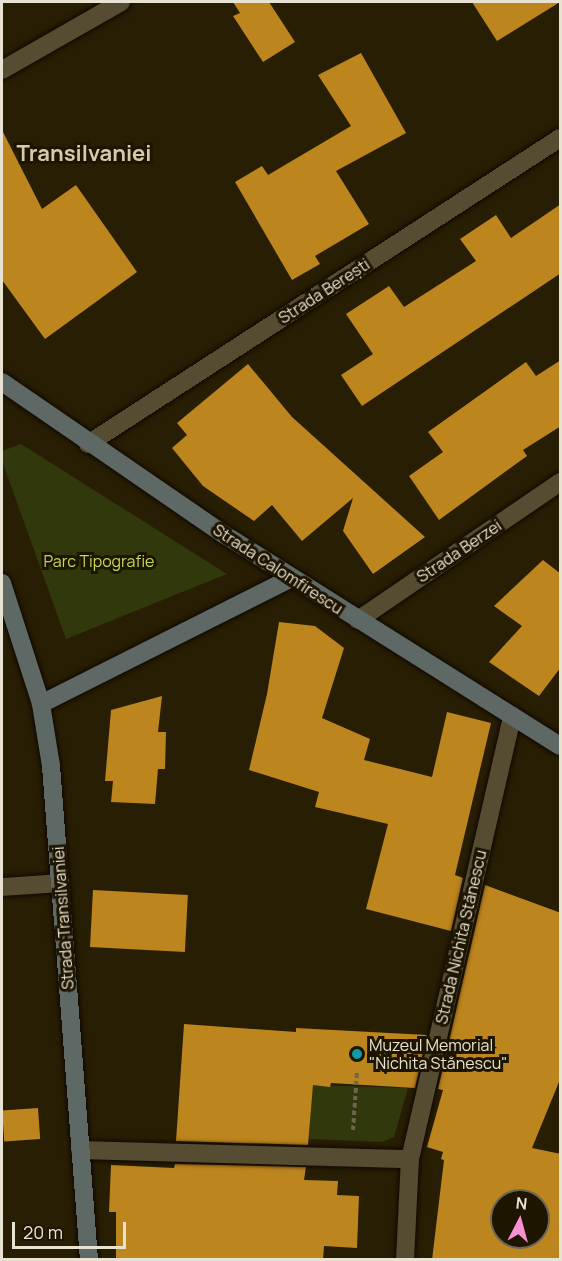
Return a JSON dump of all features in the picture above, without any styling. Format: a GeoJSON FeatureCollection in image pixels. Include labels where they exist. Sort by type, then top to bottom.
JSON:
{"type":"FeatureCollection","features":[{"type":"Feature","properties":{"kind":"main road","name":"Strada Calomfirescu"},"geometry":{"type":"LineString","coordinates":[[2,382],[88,444],[291,578],[561,746]]}},
{"type":"Feature","properties":{"kind":"main road"},"geometry":{"type":"LineString","coordinates":[[41,704],[291,578]]}},
{"type":"Feature","properties":{"kind":"main road","name":"Strada Transilvaniei"},"geometry":{"type":"LineString","coordinates":[[2,583],[41,704],[51,766],[89,1260]]}},
{"type":"Feature","properties":{"kind":"street"},"geometry":{"type":"LineString","coordinates":[[2,70],[121,2]]}},
{"type":"Feature","properties":{"kind":"street","name":"Strada Berești"},"geometry":{"type":"LineString","coordinates":[[88,444],[561,138]]}},
{"type":"Feature","properties":{"kind":"street","name":"Strada Berzei"},"geometry":{"type":"LineString","coordinates":[[358,620],[561,482]]}},
{"type":"Feature","properties":{"kind":"street","name":"Strada Nichita Stănescu"},"geometry":{"type":"LineString","coordinates":[[405,1260],[410,1159],[512,716]]}},
{"type":"Feature","properties":{"kind":"street"},"geometry":{"type":"LineString","coordinates":[[2,887],[60,883]]}},
{"type":"Feature","properties":{"kind":"street"},"geometry":{"type":"LineString","coordinates":[[80,1150],[410,1159]]}},
{"type":"Feature","properties":{"kind":"path"},"geometry":{"type":"LineString","coordinates":[[351,1158],[357,1072]]}},
{"type":"Feature","properties":{"kind":"green space","name":"Parc Tipografie"},"geometry":{"type":"Polygon","coordinates":[[[21,444],[227,574],[66,639],[2,461],[2,451],[21,444]]]}},
{"type":"Feature","properties":{"kind":"green space"},"geometry":{"type":"Polygon","coordinates":[[[312,1085],[408,1088],[394,1137],[382,1142],[309,1139],[312,1085]]]}},
{"type":"Feature","properties":{"kind":"building"},"geometry":{"type":"Polygon","coordinates":[[[233,2],[269,2],[295,42],[263,62],[233,16],[240,13],[233,2]]]}},
{"type":"Feature","properties":{"kind":"building"},"geometry":{"type":"Polygon","coordinates":[[[472,2],[560,2],[497,41],[472,2]]]}},
{"type":"Feature","properties":{"kind":"building"},"geometry":{"type":"Polygon","coordinates":[[[361,53],[406,133],[336,171],[369,224],[315,256],[320,264],[292,280],[235,182],[262,166],[268,175],[351,126],[318,75],[361,53]]]}},
{"type":"Feature","properties":{"kind":"building"},"geometry":{"type":"Polygon","coordinates":[[[2,130],[42,209],[76,185],[137,272],[45,339],[2,280],[2,130]]]}},
{"type":"Feature","properties":{"kind":"building"},"geometry":{"type":"Polygon","coordinates":[[[561,204],[561,273],[362,406],[341,375],[373,354],[346,314],[389,286],[404,307],[476,261],[460,239],[496,215],[511,238],[561,204]]]}},
{"type":"Feature","properties":{"kind":"building"},"geometry":{"type":"Polygon","coordinates":[[[561,360],[561,426],[523,450],[527,456],[439,520],[409,476],[443,452],[428,432],[526,362],[536,376],[561,360]]]}},
{"type":"Feature","properties":{"kind":"building"},"geometry":{"type":"Polygon","coordinates":[[[248,364],[292,417],[425,537],[373,574],[343,531],[353,498],[302,541],[272,505],[254,521],[203,486],[172,448],[187,435],[177,423],[248,364]]]}},
{"type":"Feature","properties":{"kind":"building"},"geometry":{"type":"Polygon","coordinates":[[[543,560],[561,574],[561,667],[539,696],[489,662],[522,626],[494,606],[543,560]]]}},
{"type":"Feature","properties":{"kind":"building"},"geometry":{"type":"Polygon","coordinates":[[[279,622],[315,626],[344,648],[322,718],[370,739],[364,760],[432,777],[447,712],[491,723],[455,875],[463,878],[451,931],[366,909],[388,824],[315,807],[319,792],[249,770],[267,694],[279,622]]]}},
{"type":"Feature","properties":{"kind":"building"},"geometry":{"type":"Polygon","coordinates":[[[162,696],[158,732],[166,732],[165,769],[158,769],[155,804],[111,802],[113,781],[105,781],[111,710],[162,696]]]}},
{"type":"Feature","properties":{"kind":"building"},"geometry":{"type":"Polygon","coordinates":[[[485,885],[561,913],[561,1077],[532,1148],[561,1154],[561,1260],[432,1260],[444,1160],[441,1159],[443,1152],[427,1147],[443,1090],[438,1089],[485,885]]]}},
{"type":"Feature","properties":{"kind":"building"},"geometry":{"type":"Polygon","coordinates":[[[93,890],[188,895],[185,952],[90,947],[93,890]]]}},
{"type":"Feature","properties":{"kind":"building"},"geometry":{"type":"Polygon","coordinates":[[[184,1024],[296,1032],[296,1028],[427,1035],[415,1088],[331,1083],[330,1087],[313,1085],[308,1145],[176,1141],[184,1024]]]}},
{"type":"Feature","properties":{"kind":"building"},"geometry":{"type":"Polygon","coordinates":[[[38,1108],[40,1139],[4,1141],[2,1111],[38,1108]]]}},
{"type":"Feature","properties":{"kind":"building"},"geometry":{"type":"Polygon","coordinates":[[[175,1164],[306,1167],[304,1180],[338,1181],[337,1195],[359,1196],[357,1248],[324,1246],[323,1260],[116,1260],[116,1212],[109,1212],[111,1165],[174,1168],[175,1164]]]}},
{"type":"Feature","properties":{"kind":"place","name":"Muzeul Memorial \"Nichita Stănescu\""},"geometry":{"type":"Point","coordinates":[357,1054]}},
{"type":"Feature","properties":{"kind":"district","name":"Transilvaniei"},"geometry":{"type":"Point","coordinates":[84,154]}}]}
